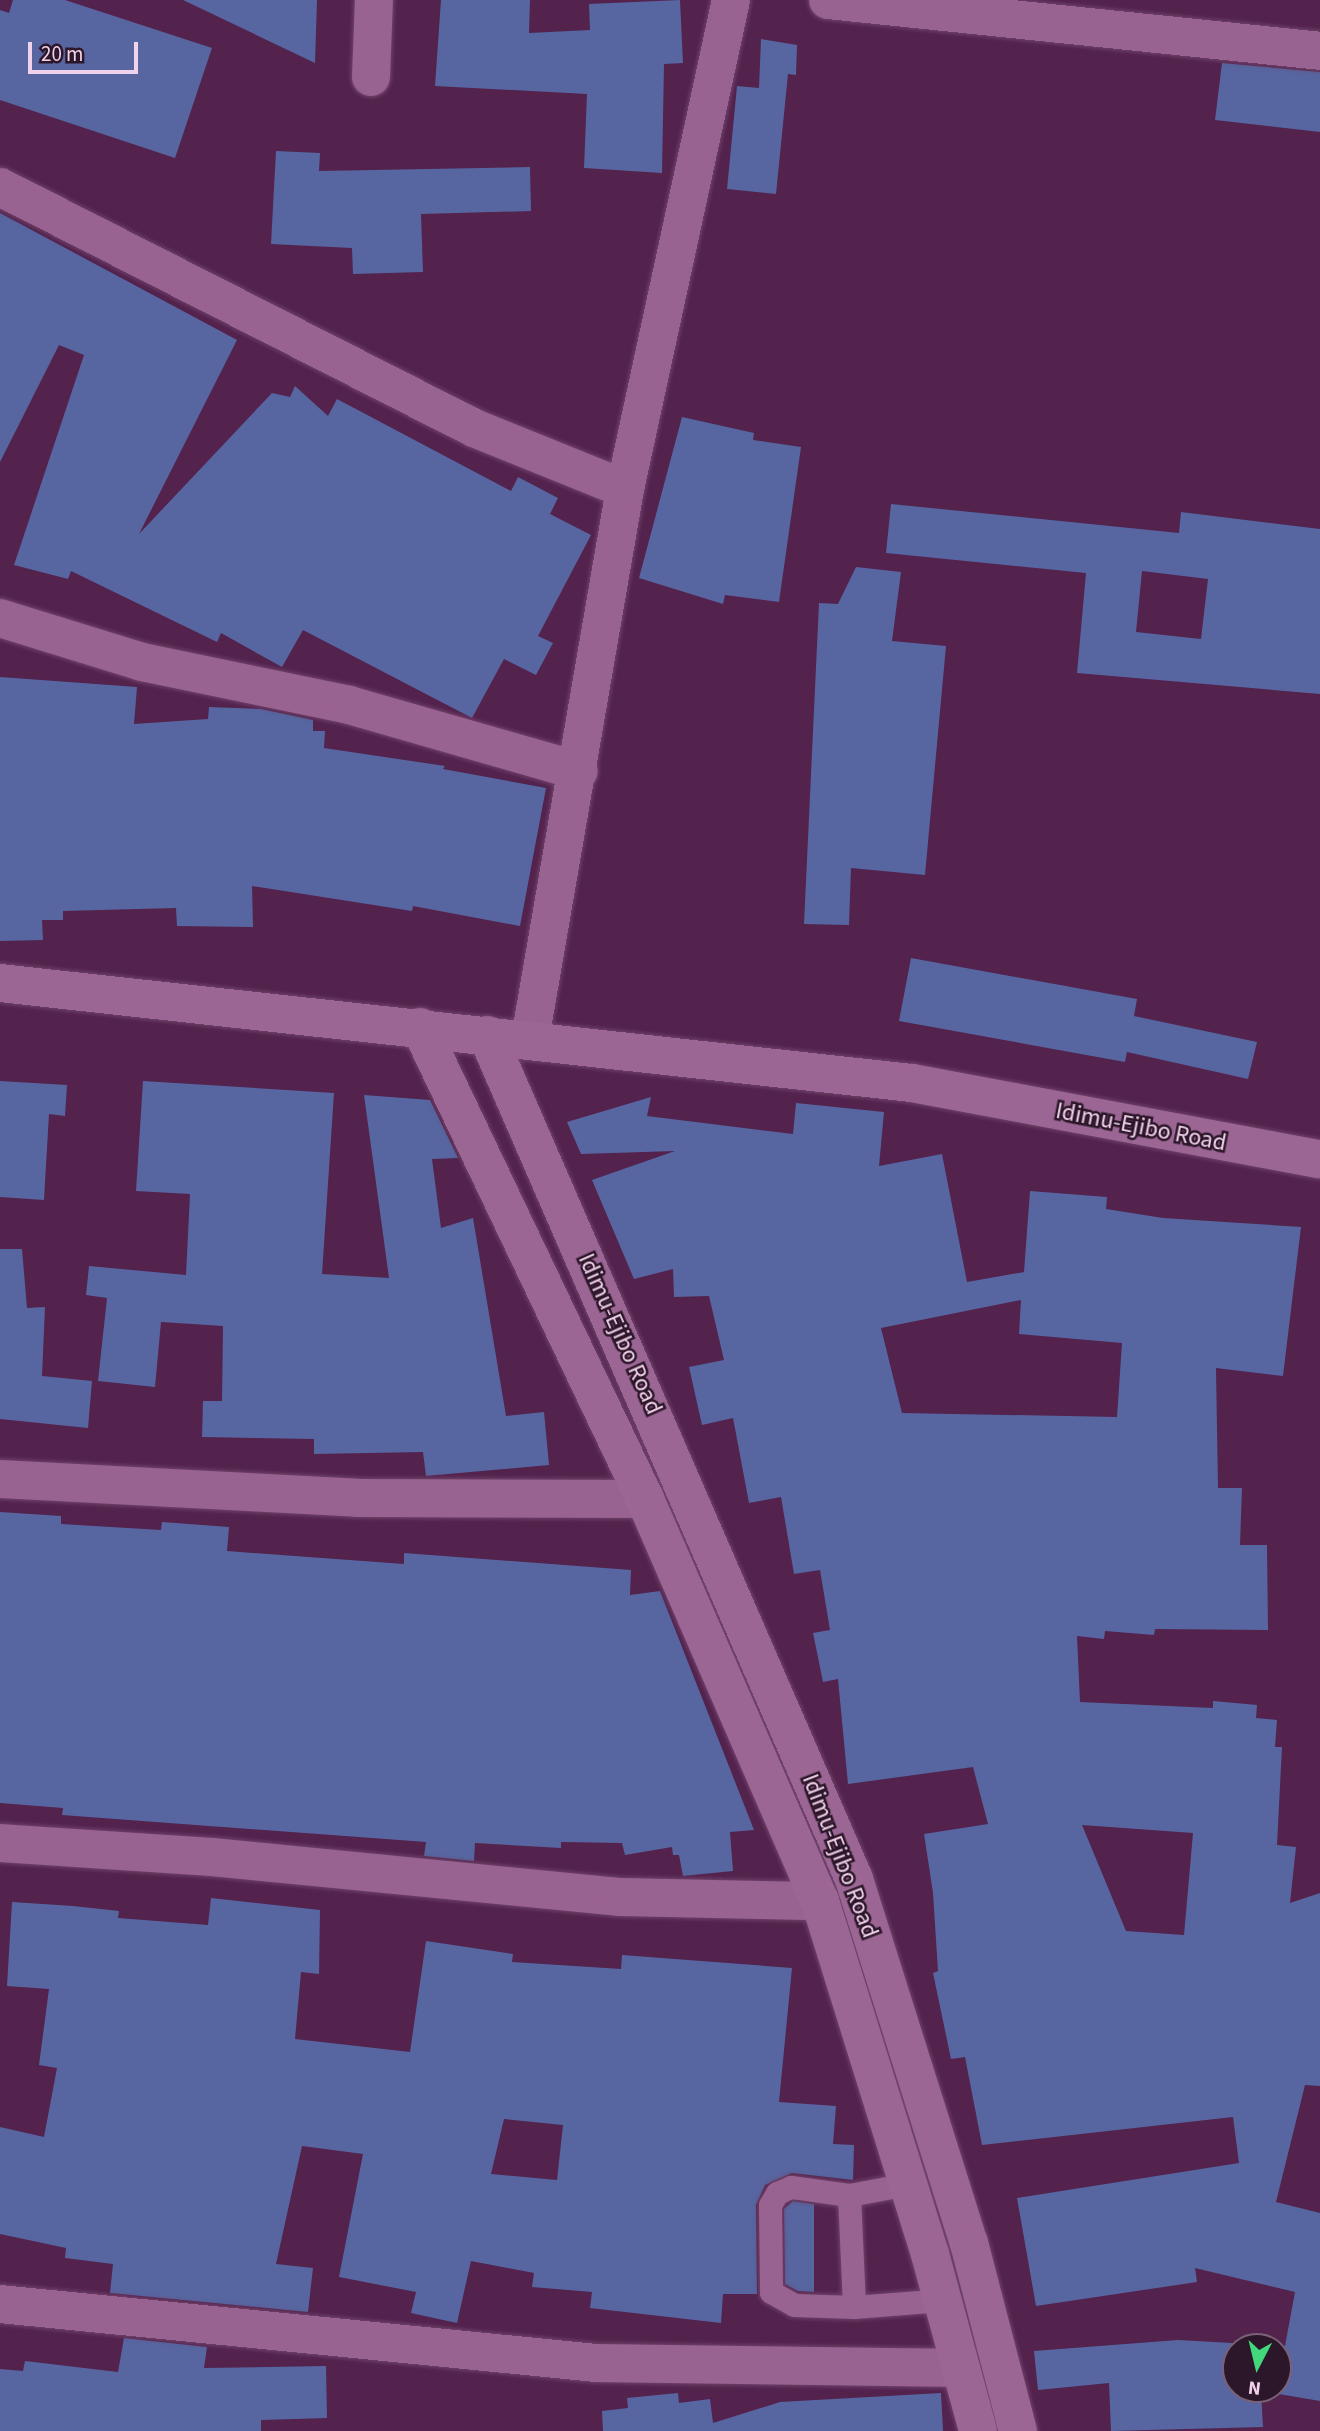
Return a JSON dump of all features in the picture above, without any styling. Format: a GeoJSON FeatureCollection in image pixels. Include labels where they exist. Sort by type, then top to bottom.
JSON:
{"type":"FeatureCollection","features":[{"type":"Feature","properties":{"kind":"main road"},"geometry":{"type":"LineString","coordinates":[[0,983],[487,1035]]}},
{"type":"Feature","properties":{"kind":"main road","name":"Idimu-Ejibo Road"},"geometry":{"type":"LineString","coordinates":[[420,1027],[645,1499],[820,1900],[930,2254],[978,2431]]}},
{"type":"Feature","properties":{"kind":"main road","name":"Idimu-Ejibo Road"},"geometry":{"type":"LineString","coordinates":[[1018,2431],[969,2243],[854,1880],[487,1035],[912,1083],[1320,1159]]}},
{"type":"Feature","properties":{"kind":"main road"},"geometry":{"type":"LineString","coordinates":[[784,1818],[822,1805]]}},
{"type":"Feature","properties":{"kind":"main road"},"geometry":{"type":"LineString","coordinates":[[930,2254],[969,2243]]}},
{"type":"Feature","properties":{"kind":"street"},"geometry":{"type":"LineString","coordinates":[[371,77],[374,0]]}},
{"type":"Feature","properties":{"kind":"street"},"geometry":{"type":"LineString","coordinates":[[530,1039],[579,771],[625,489],[732,0]]}},
{"type":"Feature","properties":{"kind":"street"},"geometry":{"type":"LineString","coordinates":[[828,0],[1320,51]]}},
{"type":"Feature","properties":{"kind":"street"},"geometry":{"type":"LineString","coordinates":[[0,187],[474,428],[625,489]]}},
{"type":"Feature","properties":{"kind":"street"},"geometry":{"type":"LineString","coordinates":[[0,618],[142,662],[349,705],[579,771]]}},
{"type":"Feature","properties":{"kind":"street"},"geometry":{"type":"LineString","coordinates":[[0,1479],[357,1498],[645,1499]]}},
{"type":"Feature","properties":{"kind":"street"},"geometry":{"type":"LineString","coordinates":[[0,1843],[212,1857],[621,1898],[820,1900]]}},
{"type":"Feature","properties":{"kind":"street"},"geometry":{"type":"LineString","coordinates":[[0,2304],[596,2362],[961,2368]]}},
{"type":"Feature","properties":{"kind":"lane"},"geometry":{"type":"LineString","coordinates":[[908,2184],[849,2196],[791,2187],[777,2193],[770,2205],[771,2292],[794,2305],[854,2307],[942,2300]]}},
{"type":"Feature","properties":{"kind":"lane"},"geometry":{"type":"LineString","coordinates":[[849,2196],[854,2307]]}},
{"type":"Feature","properties":{"kind":"building"},"geometry":{"type":"Polygon","coordinates":[[[13,0],[65,0],[212,48],[175,158],[0,100],[0,10],[9,13],[13,0]]]}},
{"type":"Feature","properties":{"kind":"building"},"geometry":{"type":"Polygon","coordinates":[[[183,0],[317,0],[315,63],[183,0]]]}},
{"type":"Feature","properties":{"kind":"building"},"geometry":{"type":"Polygon","coordinates":[[[441,0],[530,0],[529,33],[590,30],[589,4],[680,0],[683,63],[664,64],[662,173],[584,168],[587,94],[435,86],[441,0]]]}},
{"type":"Feature","properties":{"kind":"building"},"geometry":{"type":"Polygon","coordinates":[[[761,39],[797,45],[796,75],[788,74],[776,194],[727,189],[737,86],[759,88],[761,39]]]}},
{"type":"Feature","properties":{"kind":"building"},"geometry":{"type":"Polygon","coordinates":[[[1222,63],[1320,72],[1320,132],[1215,120],[1222,63]]]}},
{"type":"Feature","properties":{"kind":"building"},"geometry":{"type":"Polygon","coordinates":[[[276,151],[320,153],[319,171],[530,167],[531,211],[421,214],[423,272],[353,274],[352,248],[271,244],[276,151]]]}},
{"type":"Feature","properties":{"kind":"building"},"geometry":{"type":"Polygon","coordinates":[[[0,213],[237,340],[139,534],[272,393],[290,397],[295,386],[328,416],[337,399],[511,491],[518,477],[558,498],[550,514],[591,535],[538,636],[553,643],[536,675],[504,659],[472,718],[303,630],[282,667],[221,633],[217,642],[71,571],[68,579],[14,565],[84,355],[59,345],[0,462],[0,213]]]}},
{"type":"Feature","properties":{"kind":"building"},"geometry":{"type":"Polygon","coordinates":[[[682,417],[754,433],[753,440],[801,447],[779,602],[725,595],[723,604],[639,578],[682,417]]]}},
{"type":"Feature","properties":{"kind":"building"},"geometry":{"type":"Polygon","coordinates":[[[891,504],[1179,533],[1181,512],[1320,529],[1320,694],[1077,673],[1086,573],[886,553],[891,504]],[[1142,571],[1136,632],[1201,639],[1208,579],[1142,571]]]}},
{"type":"Feature","properties":{"kind":"building"},"geometry":{"type":"Polygon","coordinates":[[[856,567],[901,572],[892,641],[946,646],[925,875],[851,868],[849,925],[804,924],[819,603],[838,604],[856,567]]]}},
{"type":"Feature","properties":{"kind":"building"},"geometry":{"type":"Polygon","coordinates":[[[0,677],[137,687],[134,724],[208,719],[209,707],[261,709],[313,720],[313,731],[325,731],[324,748],[445,766],[443,769],[546,788],[520,926],[413,906],[412,911],[252,886],[253,927],[177,926],[176,908],[63,911],[63,920],[42,920],[43,940],[0,941],[0,677]]]}},
{"type":"Feature","properties":{"kind":"building"},"geometry":{"type":"Polygon","coordinates":[[[911,958],[1137,999],[1134,1016],[1257,1042],[1248,1079],[1127,1052],[1125,1062],[899,1021],[911,958]]]}},
{"type":"Feature","properties":{"kind":"building"},"geometry":{"type":"Polygon","coordinates":[[[0,1081],[67,1085],[65,1116],[49,1114],[44,1200],[0,1197],[0,1081]]]}},
{"type":"Feature","properties":{"kind":"building"},"geometry":{"type":"Polygon","coordinates":[[[143,1081],[334,1093],[322,1274],[389,1278],[364,1095],[430,1100],[458,1158],[432,1159],[441,1228],[473,1218],[506,1416],[544,1412],[549,1465],[426,1476],[423,1452],[314,1454],[314,1439],[202,1437],[203,1401],[222,1401],[223,1326],[161,1322],[155,1387],[98,1381],[107,1298],[86,1295],[89,1266],[186,1275],[190,1194],[136,1191],[143,1081]]]}},
{"type":"Feature","properties":{"kind":"building"},"geometry":{"type":"Polygon","coordinates":[[[651,1097],[647,1116],[793,1134],[796,1103],[884,1112],[879,1166],[942,1154],[967,1282],[1024,1272],[1030,1191],[1107,1197],[1106,1209],[1163,1218],[1301,1227],[1283,1376],[1216,1368],[1218,1488],[1242,1488],[1240,1545],[1267,1545],[1268,1630],[1155,1629],[1154,1635],[1105,1631],[1104,1639],[1077,1636],[1080,1702],[1213,1708],[1213,1701],[1257,1705],[1256,1718],[1277,1720],[1275,1747],[1282,1747],[1277,1845],[1296,1847],[1290,1903],[1320,1893],[1320,2086],[1305,2085],[1276,2202],[1320,2213],[1320,2401],[1292,2396],[1292,2333],[1287,2333],[1295,2292],[1195,2268],[1197,2282],[1036,2306],[1017,2198],[1239,2163],[1233,2117],[982,2145],[965,2057],[951,2059],[933,1973],[938,1971],[933,1893],[924,1834],[988,1824],[973,1767],[848,1784],[838,1679],[823,1682],[813,1633],[830,1630],[820,1570],[794,1574],[781,1497],[749,1503],[733,1418],[702,1425],[689,1367],[724,1360],[709,1296],[674,1297],[673,1269],[634,1279],[592,1180],[675,1151],[581,1154],[567,1122],[651,1097]],[[1021,1300],[881,1328],[902,1413],[1117,1417],[1122,1343],[1019,1334],[1021,1300]],[[1082,1825],[1126,1931],[1184,1935],[1193,1833],[1082,1825]]]}},
{"type":"Feature","properties":{"kind":"building"},"geometry":{"type":"Polygon","coordinates":[[[0,1249],[22,1249],[27,1308],[45,1307],[42,1376],[92,1381],[88,1428],[0,1419],[0,1249]]]}},
{"type":"Feature","properties":{"kind":"building"},"geometry":{"type":"Polygon","coordinates":[[[0,1512],[61,1516],[61,1524],[161,1530],[162,1522],[229,1527],[227,1551],[404,1564],[404,1553],[631,1570],[630,1595],[660,1591],[754,1830],[730,1832],[733,1871],[683,1876],[679,1855],[673,1855],[672,1847],[625,1855],[622,1843],[561,1842],[561,1848],[475,1843],[474,1861],[424,1856],[426,1842],[62,1815],[63,1808],[0,1803],[0,1512]]]}},
{"type":"Feature","properties":{"kind":"building"},"geometry":{"type":"Polygon","coordinates":[[[211,1898],[320,1910],[319,1974],[301,1972],[295,2039],[410,2052],[426,1941],[513,1954],[512,1962],[621,1969],[622,1955],[792,1968],[779,2102],[836,2106],[833,2144],[854,2145],[853,2180],[792,2173],[765,2185],[756,2205],[757,2294],[723,2294],[721,2323],[590,2308],[592,2292],[532,2287],[534,2273],[471,2261],[457,2323],[411,2313],[416,2292],[339,2277],[363,2154],[302,2146],[276,2264],[313,2268],[308,2312],[110,2293],[113,2264],[65,2258],[66,2248],[0,2234],[0,2127],[44,2137],[57,2068],[39,2065],[49,1989],[7,1986],[12,1902],[119,1911],[118,1918],[208,1925],[211,1898]],[[504,2119],[491,2174],[557,2180],[563,2125],[504,2119]]]}},
{"type":"Feature","properties":{"kind":"building"},"geometry":{"type":"Polygon","coordinates":[[[793,2201],[814,2204],[814,2292],[798,2291],[785,2284],[784,2209],[793,2201]]]}},
{"type":"Feature","properties":{"kind":"building"},"geometry":{"type":"Polygon","coordinates":[[[124,2338],[207,2347],[204,2368],[326,2366],[327,2418],[261,2420],[261,2431],[0,2431],[0,2369],[23,2371],[25,2361],[118,2372],[124,2338]]]}},
{"type":"Feature","properties":{"kind":"building"},"geometry":{"type":"Polygon","coordinates":[[[1178,2340],[1222,2342],[1222,2403],[1262,2403],[1263,2427],[1111,2431],[1109,2383],[1038,2390],[1034,2351],[1178,2340]]]}},
{"type":"Feature","properties":{"kind":"building"},"geometry":{"type":"Polygon","coordinates":[[[678,2393],[679,2403],[710,2399],[713,2423],[780,2402],[941,2393],[943,2431],[603,2431],[602,2411],[628,2408],[627,2398],[678,2393]]]}}]}
